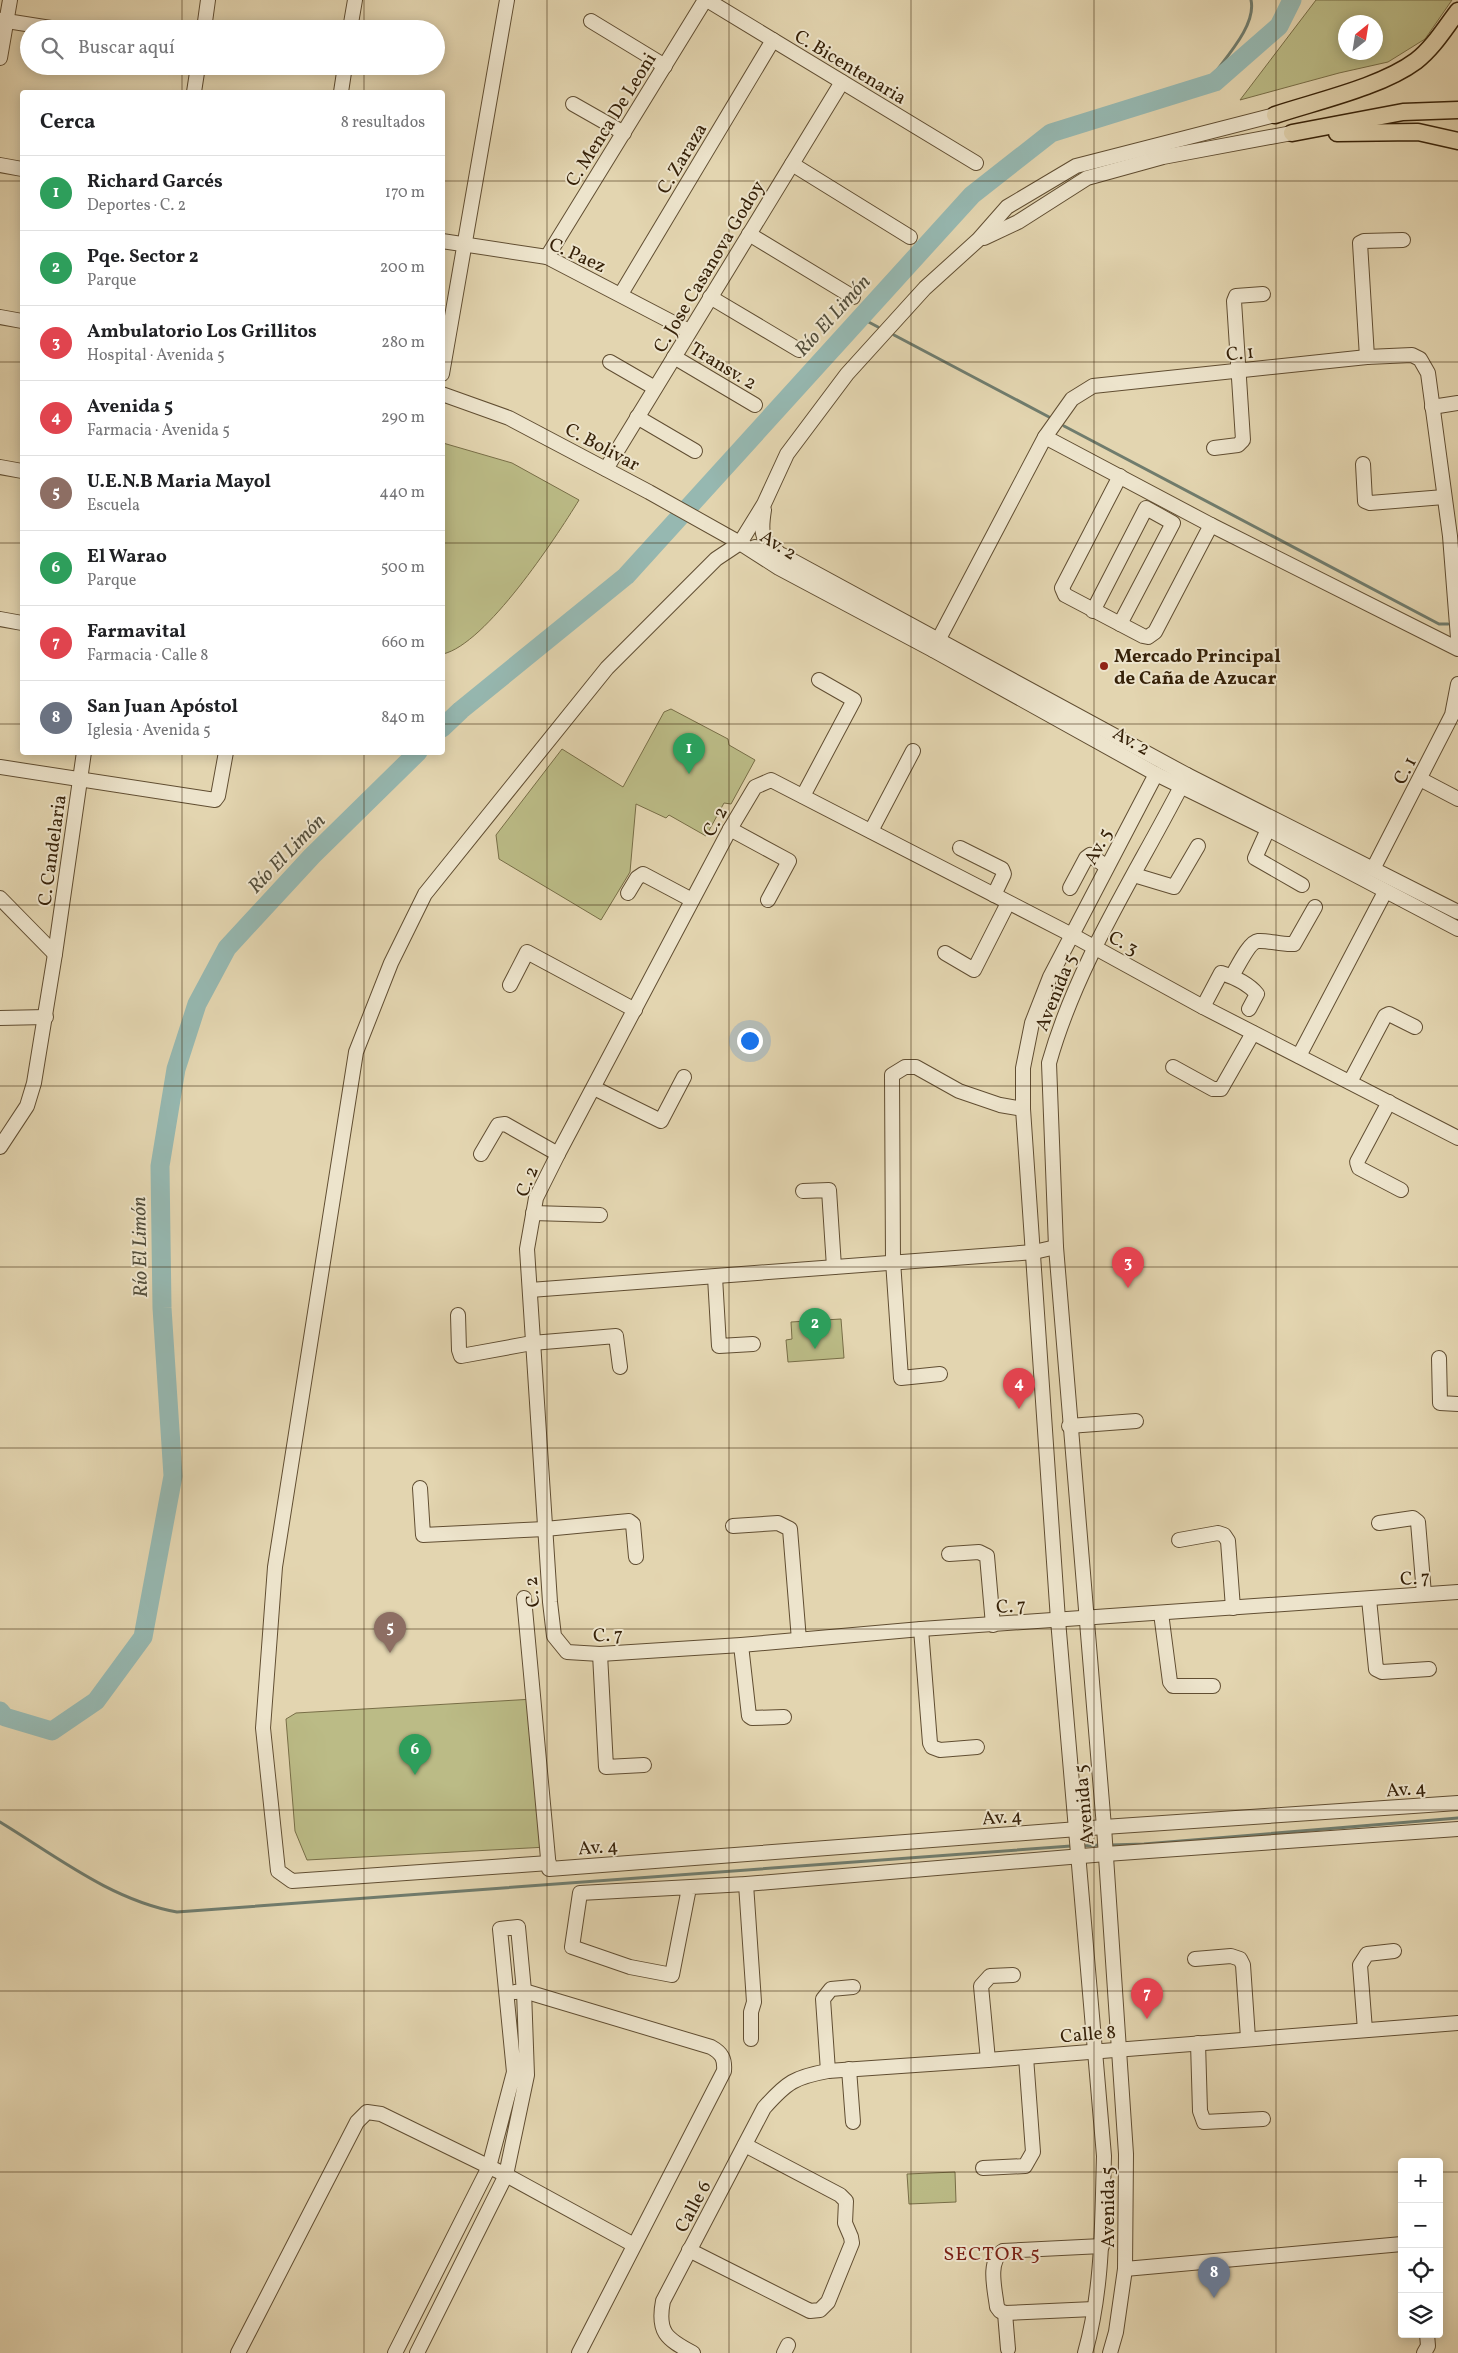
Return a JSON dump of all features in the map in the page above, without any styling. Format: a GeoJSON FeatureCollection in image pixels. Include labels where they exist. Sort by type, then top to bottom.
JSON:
{"type":"FeatureCollection","features":[{"type":"Feature","properties":{"kind":"main road"},"geometry":{"type":"LineString","coordinates":[[1275,114],[1396,72],[1416,61],[1432,46],[1458,11]]}},
{"type":"Feature","properties":{"kind":"main road"},"geometry":{"type":"LineString","coordinates":[[1292,133],[1403,112],[1458,110]]}},
{"type":"Feature","properties":{"kind":"main road"},"geometry":{"type":"LineString","coordinates":[[1292,133],[1418,132],[1458,141]]}},
{"type":"Feature","properties":{"kind":"street"},"geometry":{"type":"LineString","coordinates":[[0,58],[3,20],[10,0]]}},
{"type":"Feature","properties":{"kind":"street"},"geometry":{"type":"LineString","coordinates":[[205,20],[208,0]]}},
{"type":"Feature","properties":{"kind":"street"},"geometry":{"type":"LineString","coordinates":[[352,20],[355,0]]}},
{"type":"Feature","properties":{"kind":"street"},"geometry":{"type":"LineString","coordinates":[[445,356],[507,0]]}},
{"type":"Feature","properties":{"kind":"street","name":"C. Bicentenaria"},"geometry":{"type":"LineString","coordinates":[[706,0],[976,163]]}},
{"type":"Feature","properties":{"kind":"street","name":"C. Menca De Leoni"},"geometry":{"type":"LineString","coordinates":[[546,257],[706,0]]}},
{"type":"Feature","properties":{"kind":"street"},"geometry":{"type":"LineString","coordinates":[[3,20],[20,23]]}},
{"type":"Feature","properties":{"kind":"street"},"geometry":{"type":"LineString","coordinates":[[591,21],[666,66]]}},
{"type":"Feature","properties":{"kind":"street","name":"C. Zaraza"},"geometry":{"type":"LineString","coordinates":[[621,294],[773,40]]}},
{"type":"Feature","properties":{"kind":"street"},"geometry":{"type":"LineString","coordinates":[[194,90],[197,75]]}},
{"type":"Feature","properties":{"kind":"street"},"geometry":{"type":"LineString","coordinates":[[340,90],[343,75]]}},
{"type":"Feature","properties":{"kind":"street","name":"C. Jose Casanova Godoy"},"geometry":{"type":"LineString","coordinates":[[606,469],[842,82]]}},
{"type":"Feature","properties":{"kind":"street"},"geometry":{"type":"LineString","coordinates":[[573,104],[624,133]]}},
{"type":"Feature","properties":{"kind":"street"},"geometry":{"type":"LineString","coordinates":[[740,542],[764,504],[787,454],[847,374],[926,288],[978,240],[1008,207],[1076,166],[1275,114]]}},
{"type":"Feature","properties":{"kind":"street"},"geometry":{"type":"LineString","coordinates":[[978,240],[1018,222],[1087,178],[1163,157],[1292,133]]}},
{"type":"Feature","properties":{"kind":"street"},"geometry":{"type":"LineString","coordinates":[[792,164],[910,237]]}},
{"type":"Feature","properties":{"kind":"street"},"geometry":{"type":"LineString","coordinates":[[0,165],[20,169]]}},
{"type":"Feature","properties":{"kind":"street"},"geometry":{"type":"LineString","coordinates":[[749,234],[853,297]]}},
{"type":"Feature","properties":{"kind":"street"},"geometry":{"type":"LineString","coordinates":[[1367,357],[1360,243],[1364,241],[1403,240]]}},
{"type":"Feature","properties":{"kind":"street","name":"C. Paez"},"geometry":{"type":"LineString","coordinates":[[445,242],[546,257],[621,294],[689,331]]}},
{"type":"Feature","properties":{"kind":"street"},"geometry":{"type":"LineString","coordinates":[[1214,448],[1238,445],[1243,440],[1234,301],[1236,296],[1263,294]]}},
{"type":"Feature","properties":{"kind":"street"},"geometry":{"type":"LineString","coordinates":[[710,297],[799,350]]}},
{"type":"Feature","properties":{"kind":"street"},"geometry":{"type":"LineString","coordinates":[[0,317],[20,321]]}},
{"type":"Feature","properties":{"kind":"street","name":"C. 1"},"geometry":{"type":"LineString","coordinates":[[936,645],[1045,438],[1072,399],[1093,386],[1367,357],[1412,355],[1420,359],[1428,373],[1444,497],[1454,536],[1458,638]]}},
{"type":"Feature","properties":{"kind":"street","name":"Transv. 2"},"geometry":{"type":"LineString","coordinates":[[674,357],[755,405]]}},
{"type":"Feature","properties":{"kind":"street"},"geometry":{"type":"LineString","coordinates":[[610,362],[655,388]]}},
{"type":"Feature","properties":{"kind":"street","name":"C. Bolivar"},"geometry":{"type":"LineString","coordinates":[[445,395],[510,418],[740,542]]}},
{"type":"Feature","properties":{"kind":"street"},"geometry":{"type":"LineString","coordinates":[[1432,407],[1458,404]]}},
{"type":"Feature","properties":{"kind":"street"},"geometry":{"type":"LineString","coordinates":[[637,417],[695,451]]}},
{"type":"Feature","properties":{"kind":"street"},"geometry":{"type":"LineString","coordinates":[[1045,438],[1211,525],[1458,649]]}},
{"type":"Feature","properties":{"kind":"street"},"geometry":{"type":"LineString","coordinates":[[1362,464],[1366,501],[1370,503],[1444,497]]}},
{"type":"Feature","properties":{"kind":"street"},"geometry":{"type":"LineString","coordinates":[[0,468],[20,471]]}},
{"type":"Feature","properties":{"kind":"street"},"geometry":{"type":"LineString","coordinates":[[1120,476],[1062,588],[1065,595],[1094,611],[1143,636],[1148,637],[1155,632],[1211,525]]}},
{"type":"Feature","properties":{"kind":"street"},"geometry":{"type":"LineString","coordinates":[[764,504],[761,530],[763,538],[770,547],[782,554]]}},
{"type":"Feature","properties":{"kind":"street"},"geometry":{"type":"LineString","coordinates":[[1094,611],[1146,508],[1174,523],[1120,624]]}},
{"type":"Feature","properties":{"kind":"street","name":"Av. 2"},"geometry":{"type":"LineString","coordinates":[[740,542],[779,568],[936,645],[1268,829],[1458,930]]}},
{"type":"Feature","properties":{"kind":"street","name":"Av. 2"},"geometry":{"type":"LineString","coordinates":[[740,542],[782,554],[1156,774],[1184,781],[1373,869],[1458,912]]}},
{"type":"Feature","properties":{"kind":"street","name":"Av. 4"},"geometry":{"type":"LineString","coordinates":[[740,542],[716,559],[607,668],[425,894],[391,963],[356,1052],[275,1567],[263,1728],[278,1871],[292,1881],[549,1866],[1458,1803]]}},
{"type":"Feature","properties":{"kind":"street"},"geometry":{"type":"LineString","coordinates":[[0,620],[20,623]]}},
{"type":"Feature","properties":{"kind":"street"},"geometry":{"type":"LineString","coordinates":[[803,796],[854,700],[819,680]]}},
{"type":"Feature","properties":{"kind":"street","name":"C. 1"},"geometry":{"type":"LineString","coordinates":[[1373,869],[1452,716],[1458,684]]}},
{"type":"Feature","properties":{"kind":"street"},"geometry":{"type":"LineString","coordinates":[[871,832],[913,751]]}},
{"type":"Feature","properties":{"kind":"street","name":"C. Candelaria"},"geometry":{"type":"LineString","coordinates":[[0,1147],[27,1106],[34,1082],[56,954],[84,755]]}},
{"type":"Feature","properties":{"kind":"street"},"geometry":{"type":"LineString","coordinates":[[0,767],[215,800],[218,796],[225,755]]}},
{"type":"Feature","properties":{"kind":"street","name":"Av. 5"},"geometry":{"type":"LineString","coordinates":[[1072,935],[1156,774]]}},
{"type":"Feature","properties":{"kind":"street"},"geometry":{"type":"LineString","coordinates":[[1420,779],[1458,799]]}},
{"type":"Feature","properties":{"kind":"street","name":"C. 3"},"geometry":{"type":"LineString","coordinates":[[771,780],[1072,935],[1253,1033],[1458,1138]]}},
{"type":"Feature","properties":{"kind":"street","name":"C. 2"},"geometry":{"type":"LineString","coordinates":[[567,1652],[554,1636],[532,1343],[527,1250],[536,1198],[692,900],[754,787],[771,780]]}},
{"type":"Feature","properties":{"kind":"street","name":"Avenida 5"},"geometry":{"type":"LineString","coordinates":[[1110,2353],[1116,2332],[1125,2268],[1126,2154],[1104,1827],[1069,1426],[1056,1247],[1049,1063],[1057,1036],[1094,947],[1184,781]]}},
{"type":"Feature","properties":{"kind":"street"},"geometry":{"type":"LineString","coordinates":[[1268,829],[1255,858],[1302,885]]}},
{"type":"Feature","properties":{"kind":"street"},"geometry":{"type":"LineString","coordinates":[[730,830],[789,861],[768,900]]}},
{"type":"Feature","properties":{"kind":"street"},"geometry":{"type":"LineString","coordinates":[[1134,875],[1174,888],[1198,846]]}},
{"type":"Feature","properties":{"kind":"street"},"geometry":{"type":"LineString","coordinates":[[960,848],[1002,869],[1004,874],[994,896]]}},
{"type":"Feature","properties":{"kind":"street"},"geometry":{"type":"LineString","coordinates":[[1070,888],[1086,858],[1090,855],[1108,867]]}},
{"type":"Feature","properties":{"kind":"street"},"geometry":{"type":"LineString","coordinates":[[628,893],[637,878],[643,874],[692,900]]}},
{"type":"Feature","properties":{"kind":"street"},"geometry":{"type":"LineString","coordinates":[[1299,1056],[1385,892]]}},
{"type":"Feature","properties":{"kind":"street"},"geometry":{"type":"LineString","coordinates":[[0,898],[56,954]]}},
{"type":"Feature","properties":{"kind":"street"},"geometry":{"type":"LineString","coordinates":[[944,953],[974,970],[1008,903]]}},
{"type":"Feature","properties":{"kind":"street"},"geometry":{"type":"LineString","coordinates":[[1232,976],[1251,944],[1256,941],[1284,945],[1294,944],[1315,907]]}},
{"type":"Feature","properties":{"kind":"street","name":"Avenida 5"},"geometry":{"type":"LineString","coordinates":[[1072,935],[1050,977],[1032,1023],[1023,1068],[1023,1109],[1058,1620],[1104,2156],[1102,2246],[1094,2310],[1085,2353]]}},
{"type":"Feature","properties":{"kind":"street"},"geometry":{"type":"LineString","coordinates":[[510,985],[527,952],[636,1010]]}},
{"type":"Feature","properties":{"kind":"street"},"geometry":{"type":"LineString","coordinates":[[1203,1006],[1221,973],[1232,976],[1252,988],[1257,994],[1249,1010]]}},
{"type":"Feature","properties":{"kind":"street"},"geometry":{"type":"LineString","coordinates":[[1350,1082],[1385,1016],[1389,1014],[1415,1027]]}},
{"type":"Feature","properties":{"kind":"street"},"geometry":{"type":"LineString","coordinates":[[0,1018],[46,1017]]}},
{"type":"Feature","properties":{"kind":"street"},"geometry":{"type":"LineString","coordinates":[[1173,1067],[1213,1089],[1221,1089],[1253,1033]]}},
{"type":"Feature","properties":{"kind":"street"},"geometry":{"type":"LineString","coordinates":[[940,1374],[902,1378],[892,1261],[892,1075],[905,1067],[916,1067],[959,1091],[1000,1105],[1023,1109]]}},
{"type":"Feature","properties":{"kind":"street"},"geometry":{"type":"LineString","coordinates":[[594,1088],[662,1121],[684,1077]]}},
{"type":"Feature","properties":{"kind":"street"},"geometry":{"type":"LineString","coordinates":[[1389,1102],[1357,1162],[1359,1168],[1401,1190]]}},
{"type":"Feature","properties":{"kind":"street"},"geometry":{"type":"LineString","coordinates":[[482,1154],[498,1125],[505,1124],[558,1154]]}},
{"type":"Feature","properties":{"kind":"street"},"geometry":{"type":"LineString","coordinates":[[803,1191],[829,1190],[834,1267]]}},
{"type":"Feature","properties":{"kind":"street"},"geometry":{"type":"LineString","coordinates":[[533,1213],[600,1215]]}},
{"type":"Feature","properties":{"kind":"street"},"geometry":{"type":"LineString","coordinates":[[530,1290],[715,1277],[892,1261],[1034,1252],[1056,1247]]}},
{"type":"Feature","properties":{"kind":"street"},"geometry":{"type":"LineString","coordinates":[[715,1277],[719,1346],[753,1344]]}},
{"type":"Feature","properties":{"kind":"street"},"geometry":{"type":"LineString","coordinates":[[458,1315],[461,1356],[532,1343],[616,1336],[620,1367]]}},
{"type":"Feature","properties":{"kind":"street"},"geometry":{"type":"LineString","coordinates":[[1439,1358],[1440,1403],[1458,1404]]}},
{"type":"Feature","properties":{"kind":"street"},"geometry":{"type":"LineString","coordinates":[[1069,1426],[1136,1421]]}},
{"type":"Feature","properties":{"kind":"street"},"geometry":{"type":"LineString","coordinates":[[420,1488],[423,1534],[545,1529],[629,1521],[633,1524],[636,1556]]}},
{"type":"Feature","properties":{"kind":"street"},"geometry":{"type":"LineString","coordinates":[[1379,1523],[1412,1518],[1418,1522],[1424,1594]]}},
{"type":"Feature","properties":{"kind":"street"},"geometry":{"type":"LineString","coordinates":[[733,1526],[778,1523],[790,1529],[799,1640]]}},
{"type":"Feature","properties":{"kind":"street"},"geometry":{"type":"LineString","coordinates":[[1179,1540],[1218,1533],[1224,1535],[1228,1541],[1233,1608]]}},
{"type":"Feature","properties":{"kind":"street"},"geometry":{"type":"LineString","coordinates":[[949,1554],[979,1552],[987,1556],[993,1625]]}},
{"type":"Feature","properties":{"kind":"street","name":"C. 7"},"geometry":{"type":"LineString","coordinates":[[567,1652],[600,1654],[741,1645],[922,1629],[1458,1592]]}},
{"type":"Feature","properties":{"kind":"street"},"geometry":{"type":"LineString","coordinates":[[524,1598],[549,1866]]}},
{"type":"Feature","properties":{"kind":"street"},"geometry":{"type":"LineString","coordinates":[[1369,1599],[1376,1669],[1382,1672],[1429,1669]]}},
{"type":"Feature","properties":{"kind":"street"},"geometry":{"type":"LineString","coordinates":[[1161,1613],[1170,1682],[1173,1686],[1212,1686]]}},
{"type":"Feature","properties":{"kind":"street"},"geometry":{"type":"LineString","coordinates":[[922,1629],[930,1743],[932,1747],[940,1750],[977,1747]]}},
{"type":"Feature","properties":{"kind":"street"},"geometry":{"type":"LineString","coordinates":[[741,1645],[749,1716],[752,1718],[784,1717]]}},
{"type":"Feature","properties":{"kind":"street"},"geometry":{"type":"LineString","coordinates":[[600,1654],[606,1767],[644,1765]]}},
{"type":"Feature","properties":{"kind":"street"},"geometry":{"type":"LineString","coordinates":[[689,1888],[672,1975],[630,1967],[572,1947],[580,1893],[746,1884],[1106,1854],[1458,1829]]}},
{"type":"Feature","properties":{"kind":"street"},"geometry":{"type":"LineString","coordinates":[[746,1884],[754,2002],[751,2012],[751,2039]]}},
{"type":"Feature","properties":{"kind":"street"},"geometry":{"type":"LineString","coordinates":[[395,2353],[489,2167],[514,2072],[500,1929],[518,1927],[524,1991],[527,2076],[506,2176],[417,2353]]}},
{"type":"Feature","properties":{"kind":"street"},"geometry":{"type":"LineString","coordinates":[[1364,2030],[1360,1965],[1367,1954],[1394,1951]]}},
{"type":"Feature","properties":{"kind":"street"},"geometry":{"type":"LineString","coordinates":[[1195,1959],[1231,1956],[1240,1959],[1243,1964],[1248,2038]]}},
{"type":"Feature","properties":{"kind":"street"},"geometry":{"type":"LineString","coordinates":[[988,2060],[981,1986],[990,1976],[1013,1975]]}},
{"type":"Feature","properties":{"kind":"street"},"geometry":{"type":"LineString","coordinates":[[828,2070],[823,1999],[831,1989],[853,1987]]}},
{"type":"Feature","properties":{"kind":"street"},"geometry":{"type":"LineString","coordinates":[[507,1993],[524,1991],[712,2047],[723,2057],[724,2071],[579,2353]]}},
{"type":"Feature","properties":{"kind":"street","name":"Calle 8"},"geometry":{"type":"LineString","coordinates":[[783,2087],[803,2076],[828,2070],[988,2060],[1458,2022]]}},
{"type":"Feature","properties":{"kind":"street"},"geometry":{"type":"LineString","coordinates":[[1198,2043],[1200,2110],[1204,2122],[1263,2120]]}},
{"type":"Feature","properties":{"kind":"street"},"geometry":{"type":"LineString","coordinates":[[983,2168],[1025,2166],[1032,2152],[1026,2057]]}},
{"type":"Feature","properties":{"kind":"street"},"geometry":{"type":"LineString","coordinates":[[849,2069],[853,2122]]}},
{"type":"Feature","properties":{"kind":"street","name":"Calle 6"},"geometry":{"type":"LineString","coordinates":[[693,2353],[677,2345],[663,2333],[659,2318],[662,2301],[764,2108],[783,2087]]}},
{"type":"Feature","properties":{"kind":"street"},"geometry":{"type":"LineString","coordinates":[[238,2353],[362,2116],[367,2112],[381,2114],[489,2167],[634,2245]]}},
{"type":"Feature","properties":{"kind":"street"},"geometry":{"type":"LineString","coordinates":[[689,2250],[810,2311],[820,2310],[828,2302],[852,2243],[845,2222],[846,2201],[840,2195],[745,2145]]}},
{"type":"Feature","properties":{"kind":"street"},"geometry":{"type":"LineString","coordinates":[[1125,2268],[1398,2244]]}},
{"type":"Feature","properties":{"kind":"street"},"geometry":{"type":"LineString","coordinates":[[1094,2310],[1005,2313],[1000,2311],[997,2306],[994,2263],[996,2255],[1002,2251],[1102,2246]]}},
{"type":"Feature","properties":{"kind":"street"},"geometry":{"type":"LineString","coordinates":[[1005,2313],[1008,2349]]}},
{"type":"Feature","properties":{"kind":"street"},"geometry":{"type":"LineString","coordinates":[[1424,2353],[1428,2346],[1427,2338]]}},
{"type":"Feature","properties":{"kind":"green space"},"geometry":{"type":"Polygon","coordinates":[[[1316,0],[1452,0],[1425,39],[1388,62],[1339,73],[1240,100],[1316,0]]]}},
{"type":"Feature","properties":{"kind":"green space"},"geometry":{"type":"Polygon","coordinates":[[[445,444],[512,463],[579,500],[554,539],[518,588],[479,631],[460,646],[445,653],[445,444]]]}},
{"type":"Feature","properties":{"kind":"green space"},"geometry":{"type":"Polygon","coordinates":[[[671,709],[728,739],[729,745],[755,760],[731,804],[724,803],[706,836],[669,815],[666,818],[636,804],[630,872],[601,920],[499,859],[496,835],[562,749],[623,787],[664,712],[671,709]]]}},
{"type":"Feature","properties":{"kind":"green space"},"geometry":{"type":"Polygon","coordinates":[[[841,1319],[844,1358],[788,1362],[786,1340],[792,1339],[791,1322],[841,1319]]]}},
{"type":"Feature","properties":{"kind":"green space"},"geometry":{"type":"Polygon","coordinates":[[[534,1699],[547,1847],[307,1860],[295,1831],[286,1719],[296,1713],[534,1699]]]}},
{"type":"Feature","properties":{"kind":"green space"},"geometry":{"type":"Polygon","coordinates":[[[955,2172],[956,2202],[909,2204],[907,2174],[955,2172]]]}},
{"type":"Feature","properties":{"kind":"waterway"},"geometry":{"type":"LineString","coordinates":[[1207,84],[1243,33],[1249,21],[1251,0]]}},
{"type":"Feature","properties":{"kind":"waterway","name":"Río El Limón"},"geometry":{"type":"LineString","coordinates":[[445,725],[461,710],[626,576],[972,195],[1051,133],[1215,82],[1279,26],[1292,0]]}},
{"type":"Feature","properties":{"kind":"waterway"},"geometry":{"type":"LineString","coordinates":[[861,318],[878,327]]}},
{"type":"Feature","properties":{"kind":"waterway"},"geometry":{"type":"LineString","coordinates":[[894,335],[1049,417]]}},
{"type":"Feature","properties":{"kind":"waterway"},"geometry":{"type":"LineString","coordinates":[[1064,426],[1439,624],[1448,624]]}},
{"type":"Feature","properties":{"kind":"waterway","name":"Río El Limón"},"geometry":{"type":"LineString","coordinates":[[0,1711],[5,1717],[52,1731],[96,1701],[143,1637],[173,1476],[162,1308],[160,1166],[176,1069],[197,1004],[227,948],[312,856],[415,755]]}},
{"type":"Feature","properties":{"kind":"waterway"},"geometry":{"type":"LineString","coordinates":[[1111,1845],[1144,1844],[1458,1818]]}},
{"type":"Feature","properties":{"kind":"waterway"},"geometry":{"type":"LineString","coordinates":[[0,1822],[107,1887],[129,1898],[177,1912],[1071,1846]]}},
{"type":"Feature","properties":{"kind":"waterway"},"geometry":{"type":"LineString","coordinates":[[1083,1846],[1099,1845]]}},
{"type":"Feature","properties":{"kind":"place","name":"Mercado Principal de Caña de Azucar"},"geometry":{"type":"Point","coordinates":[1104,666]}},
{"type":"Feature","properties":{"kind":"place","name":"Richard Garcés"},"geometry":{"type":"Point","coordinates":[689,774]}},
{"type":"Feature","properties":{"kind":"place","name":"Ambulatorio Los Grillitos"},"geometry":{"type":"Point","coordinates":[1128,1288]}},
{"type":"Feature","properties":{"kind":"place","name":"Pqe. Sector 2"},"geometry":{"type":"Point","coordinates":[815,1349]}},
{"type":"Feature","properties":{"kind":"place","name":"Avenida 5"},"geometry":{"type":"Point","coordinates":[1019,1409]}},
{"type":"Feature","properties":{"kind":"place","name":"U.E.N.B Maria Mayol"},"geometry":{"type":"Point","coordinates":[390,1653]}},
{"type":"Feature","properties":{"kind":"place","name":"El Warao"},"geometry":{"type":"Point","coordinates":[415,1775]}},
{"type":"Feature","properties":{"kind":"place","name":"Farmavital"},"geometry":{"type":"Point","coordinates":[1147,2019]}},
{"type":"Feature","properties":{"kind":"place","name":"San Juan Apóstol"},"geometry":{"type":"Point","coordinates":[1214,2298]}},
{"type":"Feature","properties":{"kind":"district","name":"SECTOR 5"},"geometry":{"type":"Point","coordinates":[992,2253]}}]}
